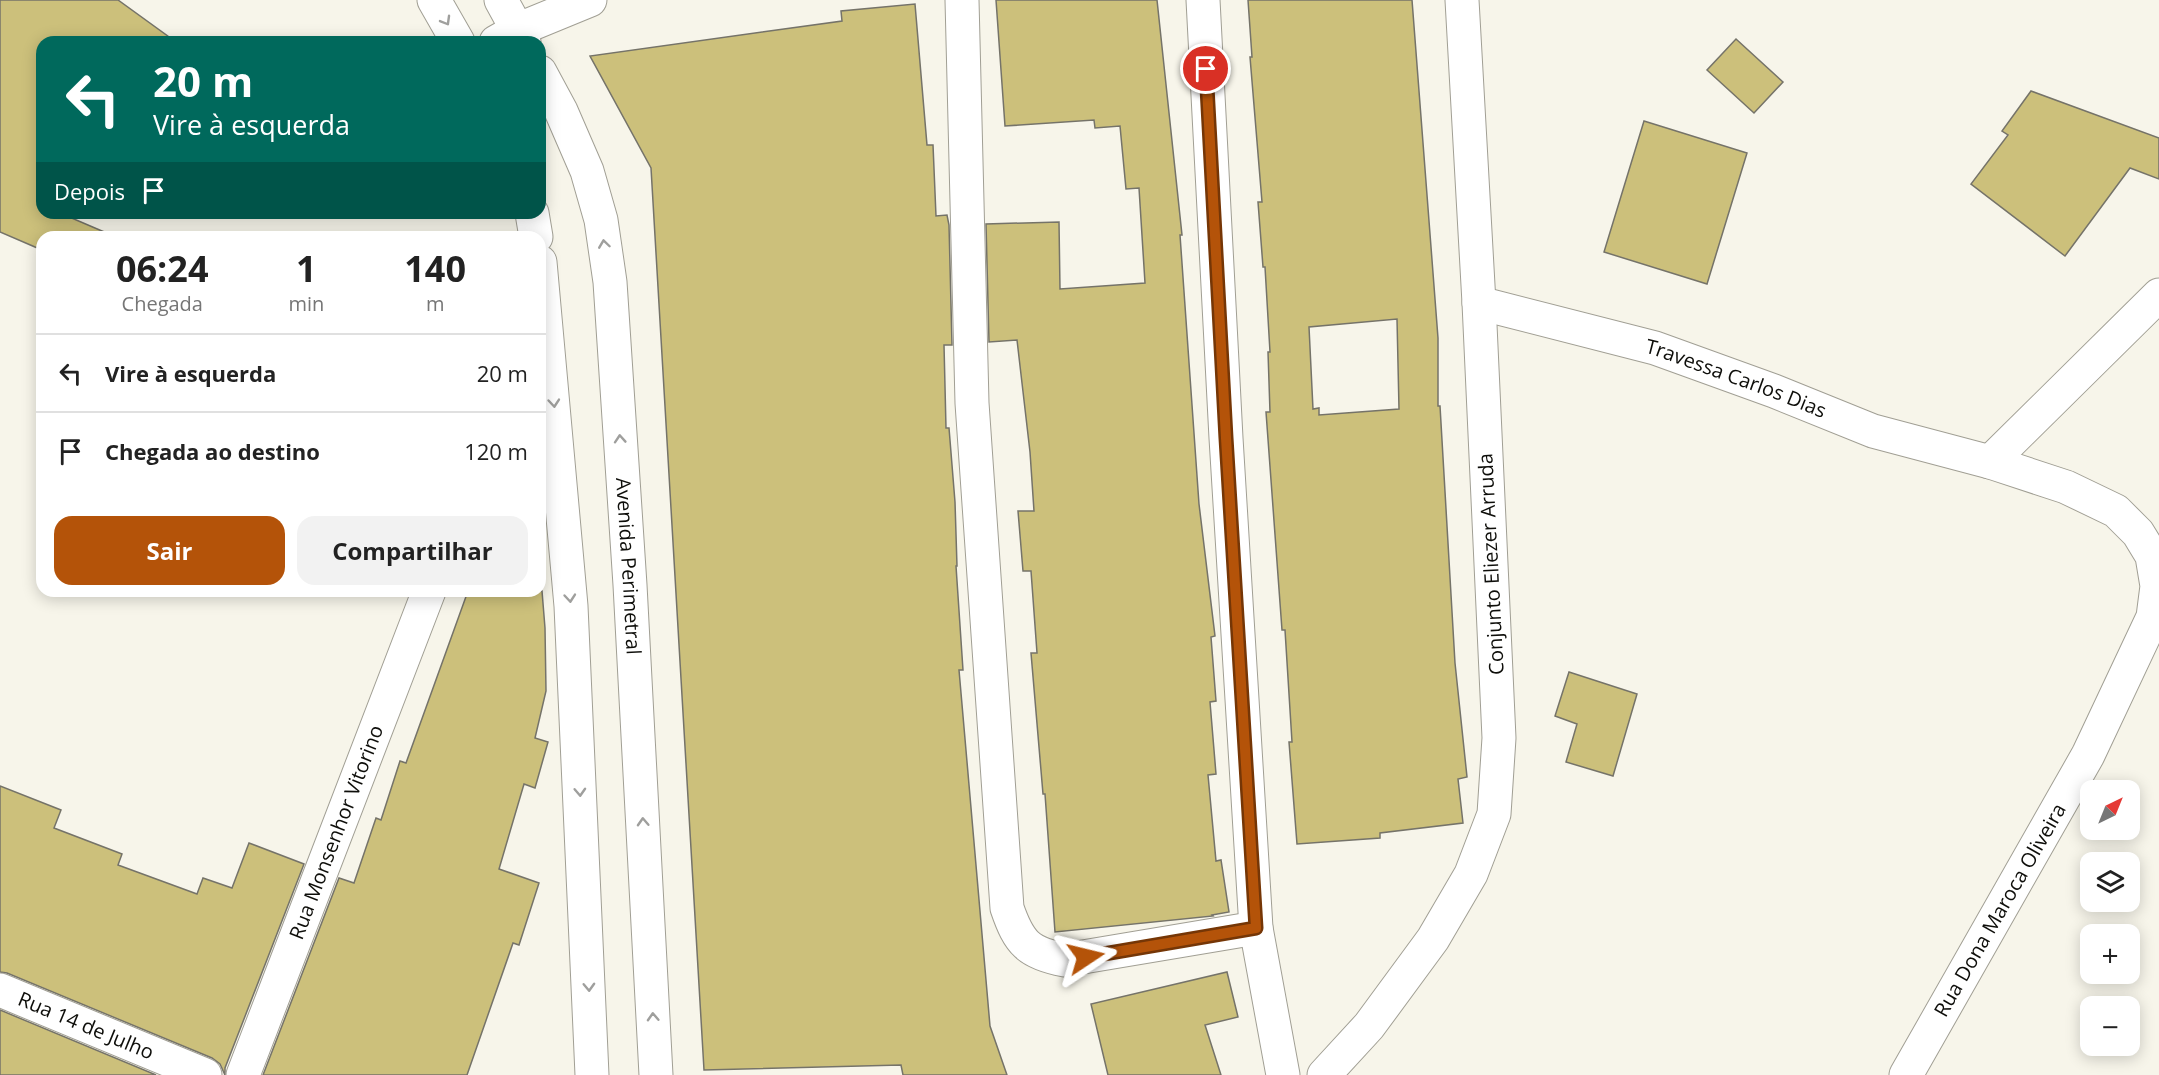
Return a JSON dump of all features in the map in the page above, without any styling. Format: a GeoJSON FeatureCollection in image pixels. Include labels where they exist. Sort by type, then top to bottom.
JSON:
{"type":"FeatureCollection","features":[{"type":"Feature","properties":{"kind":"street"},"geometry":{"type":"LineString","coordinates":[[434,0],[455,36]]}},
{"type":"Feature","properties":{"kind":"street"},"geometry":{"type":"LineString","coordinates":[[501,0],[511,36]]}},
{"type":"Feature","properties":{"kind":"street"},"geometry":{"type":"LineString","coordinates":[[516,36],[590,0]]}},
{"type":"Feature","properties":{"kind":"street"},"geometry":{"type":"LineString","coordinates":[[962,0],[972,403],[1007,908],[1014,929],[1026,945],[1042,956],[1065,960],[1256,928]]}},
{"type":"Feature","properties":{"kind":"street"},"geometry":{"type":"LineString","coordinates":[[1203,0],[1226,438],[1256,928],[1283,1075]]}},
{"type":"Feature","properties":{"kind":"street","name":"Conjunto Eliezer Arruda"},"geometry":{"type":"LineString","coordinates":[[1324,1075],[1369,1026],[1433,939],[1472,874],[1494,814],[1499,738],[1479,303],[1462,0]]}},
{"type":"Feature","properties":{"kind":"street","name":"Avenida Perimetral"},"geometry":{"type":"LineString","coordinates":[[546,83],[561,111],[587,171],[601,220],[610,282],[630,585],[657,1075]]}},
{"type":"Feature","properties":{"kind":"street"},"geometry":{"type":"LineString","coordinates":[[1990,462],[2159,295]]}},
{"type":"Feature","properties":{"kind":"street","name":"Travessa Carlos Dias"},"geometry":{"type":"LineString","coordinates":[[1479,303],[1655,348],[1774,391],[1873,431],[1990,462]]}},
{"type":"Feature","properties":{"kind":"street"},"geometry":{"type":"LineString","coordinates":[[546,329],[571,606],[592,1075]]}},
{"type":"Feature","properties":{"kind":"street","name":"Rua Dona Maroca Oliveira"},"geometry":{"type":"LineString","coordinates":[[1906,1075],[2088,755],[2153,617],[2157,586],[2152,556],[2138,533],[2116,511],[2066,487],[1990,462]]}},
{"type":"Feature","properties":{"kind":"street"},"geometry":{"type":"LineString","coordinates":[[2116,511],[2159,519]]}},
{"type":"Feature","properties":{"kind":"street","name":"Rua Monsenhor Vitorino"},"geometry":{"type":"LineString","coordinates":[[243,1075],[427,597]]}},
{"type":"Feature","properties":{"kind":"street","name":"Rua 14 de Julho"},"geometry":{"type":"LineString","coordinates":[[0,990],[205,1075]]}},
{"type":"Feature","properties":{"kind":"building"},"geometry":{"type":"Polygon","coordinates":[[[0,0],[118,0],[168,36],[36,36],[36,219],[74,219],[102,231],[36,231],[36,247],[0,232],[0,0]]]}},
{"type":"Feature","properties":{"kind":"building"},"geometry":{"type":"Polygon","coordinates":[[[996,0],[1157,0],[1182,235],[1180,235],[1199,504],[1215,636],[1211,637],[1216,701],[1210,702],[1216,774],[1208,775],[1216,861],[1221,860],[1229,912],[1213,916],[1055,932],[1045,794],[1043,794],[1031,653],[1037,653],[1031,571],[1023,571],[1018,511],[1034,511],[1030,452],[1017,340],[989,342],[986,224],[1059,222],[1060,289],[1145,283],[1139,188],[1126,189],[1120,126],[1095,128],[1094,120],[1005,126],[996,0]]]}},
{"type":"Feature","properties":{"kind":"building"},"geometry":{"type":"Polygon","coordinates":[[[1248,0],[1412,0],[1438,338],[1438,406],[1440,406],[1455,663],[1467,777],[1458,779],[1463,823],[1380,833],[1380,838],[1297,844],[1289,742],[1292,742],[1285,630],[1282,630],[1266,412],[1270,412],[1268,352],[1270,352],[1258,202],[1262,202],[1250,57],[1252,57],[1248,0]],[[1397,319],[1309,327],[1313,409],[1319,408],[1319,415],[1399,409],[1397,319]]]}},
{"type":"Feature","properties":{"kind":"building"},"geometry":{"type":"Polygon","coordinates":[[[915,4],[927,145],[933,145],[936,216],[947,215],[949,225],[952,345],[944,345],[946,428],[949,428],[955,502],[956,566],[963,670],[959,670],[990,1026],[1007,1075],[903,1075],[901,1065],[704,1070],[651,168],[590,56],[842,21],[841,11],[915,4]]]}},
{"type":"Feature","properties":{"kind":"building"},"geometry":{"type":"Polygon","coordinates":[[[1736,39],[1783,82],[1754,113],[1707,70],[1736,39]]]}},
{"type":"Feature","properties":{"kind":"building"},"geometry":{"type":"Polygon","coordinates":[[[2031,91],[2159,138],[2159,179],[2130,168],[2065,256],[1971,184],[2008,135],[2002,131],[2031,91]]]}},
{"type":"Feature","properties":{"kind":"building"},"geometry":{"type":"Polygon","coordinates":[[[1644,121],[1747,153],[1707,284],[1604,252],[1644,121]]]}},
{"type":"Feature","properties":{"kind":"building"},"geometry":{"type":"Polygon","coordinates":[[[466,597],[542,597],[546,691],[535,738],[548,742],[535,788],[524,784],[499,869],[539,883],[519,945],[513,943],[467,1075],[263,1075],[339,878],[354,883],[376,818],[381,820],[400,761],[406,763],[466,597]]]}},
{"type":"Feature","properties":{"kind":"building"},"geometry":{"type":"Polygon","coordinates":[[[1569,672],[1637,694],[1613,776],[1566,762],[1577,724],[1555,716],[1569,672]]]}},
{"type":"Feature","properties":{"kind":"building"},"geometry":{"type":"Polygon","coordinates":[[[0,786],[61,810],[54,828],[122,854],[118,865],[197,894],[203,878],[232,888],[249,843],[304,864],[225,1068],[225,1075],[220,1064],[212,1058],[0,972],[0,786]]]}},
{"type":"Feature","properties":{"kind":"building"},"geometry":{"type":"Polygon","coordinates":[[[1227,972],[1238,1017],[1205,1025],[1221,1075],[1108,1075],[1091,1004],[1227,972]]]}},
{"type":"Feature","properties":{"kind":"building"},"geometry":{"type":"Polygon","coordinates":[[[0,1010],[156,1075],[0,1075],[0,1010]]]}},
{"type":"Feature","properties":{"kind":"route"},"geometry":{"type":"LineString","coordinates":[[1086,957],[1256,928],[1206,69]]}}]}
